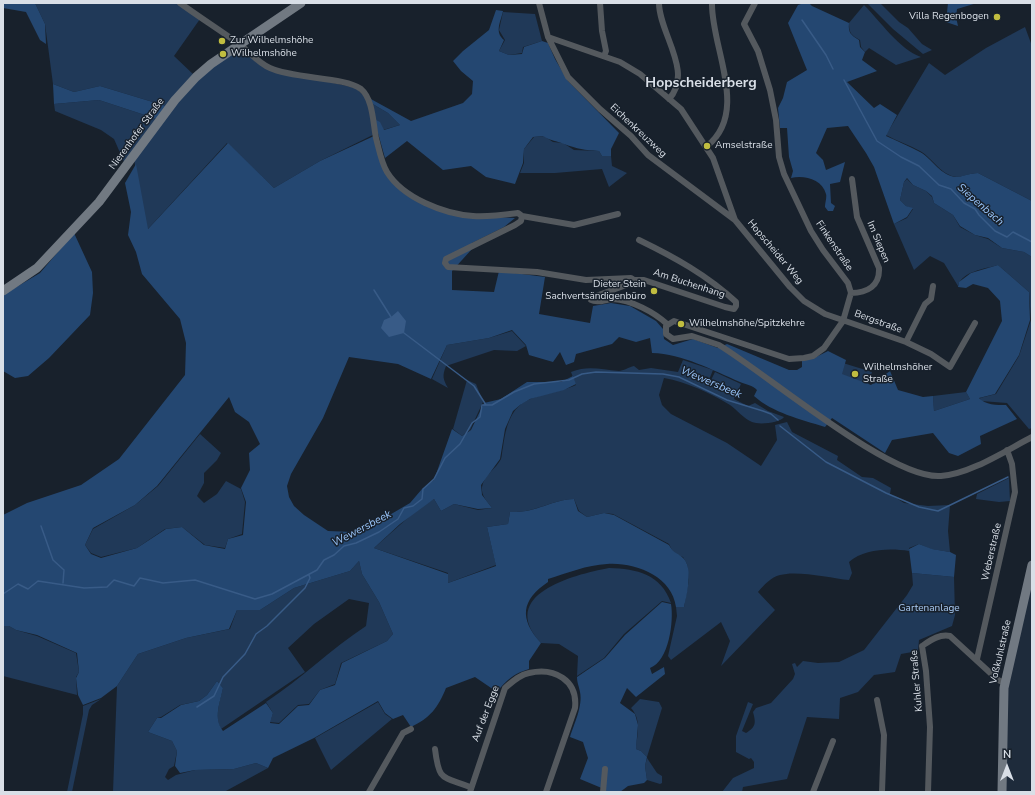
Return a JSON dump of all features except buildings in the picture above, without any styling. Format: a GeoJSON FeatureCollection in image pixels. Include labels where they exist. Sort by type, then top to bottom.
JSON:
{"type":"FeatureCollection","features":[{"type":"Feature","properties":{"kind":"street"},"geometry":{"type":"LineString","coordinates":[[180,3],[270,68],[289,75],[349,84],[360,89],[367,99],[383,164],[395,182],[415,197],[426,203],[466,215],[492,216],[518,213],[522,216],[574,225],[618,214]]}},
{"type":"Feature","properties":{"kind":"street","name":"Nierenhofer Straße"},"geometry":{"type":"LineString","coordinates":[[3,291],[37,268],[99,202],[171,104],[196,77],[211,64],[301,3]]}},
{"type":"Feature","properties":{"kind":"street"},"geometry":{"type":"LineString","coordinates":[[539,3],[548,37]]}},
{"type":"Feature","properties":{"kind":"street"},"geometry":{"type":"LineString","coordinates":[[600,3],[602,31],[606,51],[604,56]]}},
{"type":"Feature","properties":{"kind":"street"},"geometry":{"type":"LineString","coordinates":[[659,3],[665,30],[676,62],[678,80],[676,92],[669,99]]}},
{"type":"Feature","properties":{"kind":"street"},"geometry":{"type":"LineString","coordinates":[[707,146],[713,141],[722,125],[727,109],[723,64],[714,27],[712,3]]}},
{"type":"Feature","properties":{"kind":"street","name":"Finkenstraße"},"geometry":{"type":"LineString","coordinates":[[755,3],[744,24],[758,51],[770,90],[776,120],[779,157],[784,174],[811,231],[848,284],[851,293]]}},
{"type":"Feature","properties":{"kind":"street","name":"Hopscheider Weg"},"geometry":{"type":"LineString","coordinates":[[548,37],[620,62],[640,74],[682,109],[707,146],[722,180],[735,220],[790,287],[804,301],[825,314],[844,321]]}},
{"type":"Feature","properties":{"kind":"street","name":"Eichenkreuzweg"},"geometry":{"type":"LineString","coordinates":[[548,37],[568,77],[600,109],[632,136],[648,155],[735,220]]}},
{"type":"Feature","properties":{"kind":"street","name":"Im Siepen"},"geometry":{"type":"LineString","coordinates":[[851,293],[857,293],[872,287],[877,282],[879,276],[879,268],[856,217],[852,179]]}},
{"type":"Feature","properties":{"kind":"street"},"geometry":{"type":"LineString","coordinates":[[522,216],[521,221],[446,259],[445,263],[448,267],[541,273],[586,280],[631,278],[634,280],[632,283],[593,297],[591,300],[594,302],[613,299],[632,304],[657,316],[667,324]]}},
{"type":"Feature","properties":{"kind":"street","name":"Am Buchenhang"},"geometry":{"type":"LineString","coordinates":[[634,280],[644,280],[725,307],[734,309],[736,306],[736,302],[707,277],[678,259],[639,240]]}},
{"type":"Feature","properties":{"kind":"street","name":"Bergstraße"},"geometry":{"type":"LineString","coordinates":[[906,342],[925,304],[931,299],[933,286]]}},
{"type":"Feature","properties":{"kind":"street"},"geometry":{"type":"LineString","coordinates":[[667,324],[674,321],[778,356],[793,359],[813,356],[824,348],[844,321],[851,293]]}},
{"type":"Feature","properties":{"kind":"street","name":"Bergstraße"},"geometry":{"type":"LineString","coordinates":[[844,321],[906,342],[931,354],[950,367],[975,323]]}},
{"type":"Feature","properties":{"kind":"street"},"geometry":{"type":"LineString","coordinates":[[667,324],[665,333],[670,338],[696,336],[719,345],[864,444],[912,472],[931,476],[946,476],[967,469],[1032,437]]}},
{"type":"Feature","properties":{"kind":"street","name":"Weberstraße"},"geometry":{"type":"LineString","coordinates":[[977,659],[1015,492],[1012,464],[1007,450]]}},
{"type":"Feature","properties":{"kind":"street","name":"Voßkuhlstraße"},"geometry":{"type":"LineString","coordinates":[[1002,792],[1005,683],[1032,565]]}},
{"type":"Feature","properties":{"kind":"street","name":"Kuhler Straße"},"geometry":{"type":"LineString","coordinates":[[928,792],[930,727],[926,671],[922,646],[934,638],[944,635],[950,636],[977,659],[998,680],[1005,683]]}},
{"type":"Feature","properties":{"kind":"street","name":"Auf der Egge"},"geometry":{"type":"LineString","coordinates":[[435,749],[437,767],[441,775],[470,790],[505,688],[516,678],[528,673],[549,672],[557,675],[573,688],[576,702],[563,746],[546,792]]}},
{"type":"Feature","properties":{"kind":"street"},"geometry":{"type":"LineString","coordinates":[[878,700],[884,735],[882,792]]}},
{"type":"Feature","properties":{"kind":"street"},"geometry":{"type":"LineString","coordinates":[[369,792],[403,733],[411,729]]}},
{"type":"Feature","properties":{"kind":"street"},"geometry":{"type":"LineString","coordinates":[[813,792],[833,741]]}},
{"type":"Feature","properties":{"kind":"street"},"geometry":{"type":"LineString","coordinates":[[603,792],[605,769]]}},
{"type":"Feature","properties":{"kind":"shaded area"},"geometry":{"type":"Polygon","coordinates":[[[3,3],[35,3],[45,24],[46,44],[40,40],[26,12],[3,8],[3,3]]]}},
{"type":"Feature","properties":{"kind":"shaded area"},"geometry":{"type":"Polygon","coordinates":[[[809,3],[812,6],[849,23],[851,33],[859,40],[860,47],[865,52],[862,60],[877,71],[847,82],[874,108],[880,104],[897,115],[886,136],[925,155],[946,174],[957,177],[978,173],[1032,201],[1032,257],[1024,252],[1002,248],[988,238],[975,235],[960,226],[953,215],[934,203],[932,196],[926,191],[913,185],[907,178],[904,182],[900,200],[906,206],[913,208],[907,217],[894,224],[874,167],[848,126],[827,128],[816,153],[823,160],[826,170],[845,162],[840,182],[830,184],[831,203],[835,206],[833,211],[828,211],[825,207],[826,194],[821,185],[812,179],[801,177],[791,178],[793,171],[789,157],[787,128],[780,128],[778,108],[783,98],[787,82],[807,70],[788,23],[798,5],[809,3]]]}},
{"type":"Feature","properties":{"kind":"shaded area"},"geometry":{"type":"Polygon","coordinates":[[[948,3],[977,3],[957,9],[956,17],[958,26],[946,22],[948,3]]]}},
{"type":"Feature","properties":{"kind":"shaded area"},"geometry":{"type":"Polygon","coordinates":[[[496,10],[503,11],[499,34],[504,40],[499,51],[509,55],[522,54],[524,47],[542,41],[548,43],[555,59],[568,81],[619,133],[611,149],[611,156],[602,156],[599,151],[577,148],[543,136],[533,137],[524,149],[523,163],[515,184],[486,177],[471,166],[443,170],[407,141],[385,158],[374,119],[380,122],[384,130],[400,125],[388,113],[371,103],[369,98],[411,121],[463,103],[472,94],[473,81],[461,71],[453,61],[489,30],[496,10]]]}},
{"type":"Feature","properties":{"kind":"shaded area"},"geometry":{"type":"Polygon","coordinates":[[[53,84],[74,92],[100,86],[166,106],[157,119],[99,100],[54,104],[53,84]]]}},
{"type":"Feature","properties":{"kind":"shaded area"},"geometry":{"type":"Polygon","coordinates":[[[374,136],[393,183],[451,215],[515,218],[504,227],[472,243],[472,249],[452,271],[452,290],[494,292],[499,271],[545,277],[539,314],[590,323],[593,306],[611,303],[630,306],[656,321],[663,329],[664,339],[673,345],[693,339],[718,348],[727,344],[789,370],[797,370],[802,367],[802,361],[814,358],[828,351],[846,360],[842,374],[871,385],[890,371],[898,390],[923,397],[933,396],[934,411],[970,399],[966,392],[1002,321],[1000,301],[988,288],[973,284],[966,288],[958,287],[959,282],[971,273],[998,265],[1029,292],[1030,320],[1019,355],[995,394],[979,398],[995,405],[1006,405],[1017,419],[980,436],[981,444],[958,456],[949,453],[933,433],[892,440],[885,453],[832,418],[825,427],[787,415],[761,402],[754,396],[757,390],[751,386],[686,359],[652,353],[650,338],[636,342],[619,337],[612,344],[576,354],[574,362],[566,365],[560,352],[553,362],[529,355],[526,345],[512,330],[489,338],[447,345],[431,379],[398,364],[349,357],[323,418],[291,474],[287,486],[289,497],[294,506],[304,515],[328,531],[353,532],[381,520],[410,503],[422,489],[434,480],[452,429],[462,436],[471,430],[484,403],[501,399],[527,382],[561,382],[573,376],[576,384],[564,390],[530,399],[513,411],[505,429],[500,459],[481,485],[482,495],[492,508],[478,509],[454,504],[441,511],[434,499],[400,524],[374,548],[448,574],[448,583],[496,566],[487,527],[508,524],[510,512],[528,511],[565,500],[574,499],[578,511],[587,517],[604,513],[614,515],[669,545],[674,552],[682,557],[686,561],[689,574],[684,607],[676,607],[673,596],[660,579],[650,573],[629,566],[607,564],[592,566],[548,579],[548,582],[532,596],[526,610],[526,618],[529,626],[541,643],[529,661],[529,669],[511,678],[497,692],[475,677],[446,688],[433,712],[418,724],[411,727],[403,715],[393,719],[385,713],[378,701],[314,738],[273,758],[268,768],[256,763],[234,769],[195,770],[180,773],[175,766],[177,751],[172,741],[148,732],[157,718],[161,718],[181,705],[199,701],[207,695],[217,681],[223,688],[219,705],[218,721],[223,731],[266,703],[273,713],[270,723],[279,724],[298,706],[309,705],[320,690],[335,685],[342,663],[387,641],[393,634],[379,602],[362,574],[359,561],[350,571],[294,588],[260,610],[237,610],[229,629],[186,638],[138,654],[117,686],[101,698],[83,705],[78,695],[76,678],[79,672],[77,653],[37,635],[16,630],[9,626],[3,626],[3,515],[27,503],[81,485],[119,459],[185,375],[186,343],[180,319],[142,274],[136,252],[128,235],[131,212],[125,183],[136,164],[148,229],[228,143],[274,188],[320,161],[374,136]],[[229,397],[157,486],[135,505],[93,528],[85,545],[91,554],[101,558],[137,548],[166,529],[182,527],[204,545],[225,549],[228,539],[243,535],[246,502],[241,488],[250,470],[249,453],[260,444],[249,422],[235,412],[229,397]]]}},
{"type":"Feature","properties":{"kind":"shaded area"},"geometry":{"type":"Polygon","coordinates":[[[74,233],[92,272],[93,293],[90,315],[49,358],[28,376],[15,378],[3,371],[3,295],[40,273],[74,233]]]}},
{"type":"Feature","properties":{"kind":"shaded area"},"geometry":{"type":"Polygon","coordinates":[[[398,311],[406,321],[404,333],[389,337],[381,328],[384,320],[391,317],[398,311]]]}},
{"type":"Feature","properties":{"kind":"shaded area"},"geometry":{"type":"Polygon","coordinates":[[[919,544],[956,555],[954,577],[912,573],[909,549],[919,544]]]}},
{"type":"Feature","properties":{"kind":"shaded area"},"geometry":{"type":"Polygon","coordinates":[[[1032,581],[1032,792],[1005,792],[1007,691],[1032,581]]]}},
{"type":"Feature","properties":{"kind":"shaded area"},"geometry":{"type":"Polygon","coordinates":[[[662,602],[671,604],[671,630],[666,649],[662,657],[650,668],[652,674],[664,667],[665,674],[636,697],[627,688],[620,703],[635,714],[638,725],[636,749],[641,751],[647,757],[645,766],[647,780],[644,783],[628,786],[620,792],[605,792],[604,789],[580,779],[588,758],[583,742],[570,737],[578,715],[581,697],[577,677],[605,658],[625,635],[662,602]]]}},
{"type":"Feature","properties":{"kind":"green space"},"geometry":{"type":"Polygon","coordinates":[[[35,3],[177,3],[200,19],[174,56],[194,75],[166,106],[100,86],[74,92],[53,84],[45,24],[35,3]]]}},
{"type":"Feature","properties":{"kind":"green space"},"geometry":{"type":"Polygon","coordinates":[[[880,3],[899,22],[908,28],[922,44],[932,50],[923,54],[893,29],[868,4],[880,3]]]}},
{"type":"Feature","properties":{"kind":"green space"},"geometry":{"type":"Polygon","coordinates":[[[864,5],[898,42],[905,48],[921,57],[896,65],[869,48],[865,52],[861,47],[860,40],[854,37],[849,29],[849,23],[864,5]]]}},
{"type":"Feature","properties":{"kind":"green space"},"geometry":{"type":"Polygon","coordinates":[[[503,12],[535,14],[542,41],[523,47],[522,53],[509,55],[499,51],[505,40],[499,30],[503,12]]]}},
{"type":"Feature","properties":{"kind":"green space"},"geometry":{"type":"Polygon","coordinates":[[[1025,27],[1032,46],[1032,201],[978,173],[959,177],[951,176],[942,170],[925,154],[886,135],[929,63],[945,75],[986,48],[1025,27]]]}},
{"type":"Feature","properties":{"kind":"green space"},"geometry":{"type":"Polygon","coordinates":[[[240,50],[245,51],[256,62],[320,80],[356,88],[371,103],[388,113],[400,125],[383,130],[320,161],[274,188],[227,143],[147,230],[134,159],[198,76],[240,50]]]}},
{"type":"Feature","properties":{"kind":"green space"},"geometry":{"type":"Polygon","coordinates":[[[99,100],[157,119],[125,164],[114,139],[101,130],[55,111],[54,104],[99,100]]]}},
{"type":"Feature","properties":{"kind":"green space"},"geometry":{"type":"Polygon","coordinates":[[[544,136],[553,142],[563,143],[574,150],[599,151],[602,156],[611,156],[612,166],[627,173],[609,187],[602,169],[555,173],[520,173],[524,163],[524,149],[534,137],[544,136]]]}},
{"type":"Feature","properties":{"kind":"green space"},"geometry":{"type":"Polygon","coordinates":[[[907,179],[913,185],[926,191],[932,197],[934,203],[953,215],[960,227],[975,235],[988,239],[1002,248],[1024,252],[1032,257],[1032,428],[1029,429],[1007,403],[981,401],[980,398],[996,394],[1019,356],[1031,320],[1029,292],[998,265],[981,269],[969,274],[960,281],[958,286],[944,263],[930,256],[914,270],[894,224],[907,218],[913,209],[906,206],[900,200],[904,182],[907,179]]]}},
{"type":"Feature","properties":{"kind":"green space"},"geometry":{"type":"Polygon","coordinates":[[[512,331],[526,346],[517,351],[494,350],[446,366],[444,377],[448,388],[432,379],[447,345],[489,338],[512,331]]]}},
{"type":"Feature","properties":{"kind":"green space"},"geometry":{"type":"Polygon","coordinates":[[[683,360],[713,370],[707,385],[708,386],[715,372],[741,384],[734,399],[748,406],[755,403],[768,411],[784,417],[778,421],[769,423],[755,423],[743,417],[730,405],[698,388],[664,378],[659,395],[662,405],[671,414],[727,443],[761,466],[777,440],[775,425],[787,422],[792,432],[838,456],[837,460],[862,477],[873,478],[891,488],[890,494],[904,503],[928,506],[950,505],[948,531],[950,552],[931,549],[919,544],[909,548],[909,551],[877,550],[862,554],[849,562],[852,573],[849,580],[795,573],[780,575],[771,579],[758,592],[775,610],[721,666],[730,641],[721,622],[671,660],[668,656],[677,616],[676,607],[684,607],[689,580],[687,564],[683,557],[674,554],[669,544],[613,514],[604,513],[587,517],[579,511],[574,499],[565,500],[528,511],[510,512],[508,524],[487,527],[496,565],[448,583],[448,573],[374,548],[419,508],[434,499],[441,511],[454,504],[478,510],[492,508],[483,496],[482,487],[485,479],[501,459],[506,431],[512,415],[524,402],[538,396],[576,385],[571,372],[589,368],[619,371],[634,366],[639,370],[651,368],[678,372],[683,360]]]}},
{"type":"Feature","properties":{"kind":"green space","name":"Wilhelmshöher Straße"},"geometry":{"type":"Polygon","coordinates":[[[843,363],[872,372],[868,385],[839,376],[843,363]]]}},
{"type":"Feature","properties":{"kind":"green space"},"geometry":{"type":"Polygon","coordinates":[[[467,380],[476,384],[483,402],[470,430],[462,436],[453,429],[467,380]]]}},
{"type":"Feature","properties":{"kind":"green space"},"geometry":{"type":"Polygon","coordinates":[[[966,392],[970,399],[934,411],[933,396],[966,392]]]}},
{"type":"Feature","properties":{"kind":"green space"},"geometry":{"type":"Polygon","coordinates":[[[200,434],[221,453],[217,460],[204,473],[204,483],[197,496],[204,503],[217,494],[226,481],[241,489],[245,502],[242,534],[228,539],[225,548],[205,545],[182,527],[165,529],[137,548],[101,557],[91,553],[85,545],[93,529],[135,505],[158,486],[200,434]]]}},
{"type":"Feature","properties":{"kind":"green space"},"geometry":{"type":"Polygon","coordinates":[[[1009,478],[1010,501],[999,502],[976,499],[977,494],[1009,478]]]}},
{"type":"Feature","properties":{"kind":"green space"},"geometry":{"type":"Polygon","coordinates":[[[359,561],[362,574],[379,602],[393,634],[387,641],[341,663],[335,684],[320,690],[309,704],[298,705],[279,723],[270,722],[273,713],[266,702],[366,626],[369,603],[349,599],[314,624],[288,648],[305,672],[221,729],[218,714],[223,688],[217,681],[207,695],[199,701],[180,705],[157,718],[148,732],[172,741],[177,751],[174,766],[169,769],[165,777],[168,780],[176,775],[195,770],[234,769],[256,763],[268,768],[224,792],[113,792],[117,686],[138,654],[186,638],[230,629],[237,610],[260,610],[294,588],[350,571],[359,561]]]}},
{"type":"Feature","properties":{"kind":"green space"},"geometry":{"type":"Polygon","coordinates":[[[609,568],[629,570],[647,575],[661,585],[667,593],[671,603],[662,601],[624,634],[604,658],[577,676],[578,656],[559,644],[541,643],[530,626],[528,612],[533,600],[545,590],[560,582],[577,576],[609,568]]]}},
{"type":"Feature","properties":{"kind":"green space","name":"Gartenanlage"},"geometry":{"type":"Polygon","coordinates":[[[912,573],[954,577],[955,615],[952,626],[919,640],[918,651],[901,654],[895,672],[874,675],[858,692],[840,698],[839,719],[807,717],[787,779],[743,787],[742,792],[722,792],[733,778],[754,768],[754,762],[751,758],[749,759],[736,752],[736,736],[748,702],[753,704],[742,731],[746,733],[753,727],[755,719],[753,712],[756,708],[771,703],[793,679],[795,674],[792,664],[795,663],[797,667],[803,661],[818,663],[839,662],[864,650],[907,595],[913,585],[912,573]]]}},
{"type":"Feature","properties":{"kind":"green space"},"geometry":{"type":"Polygon","coordinates":[[[3,626],[9,626],[16,630],[37,636],[76,653],[79,672],[76,677],[77,695],[3,676],[3,626]]]}},
{"type":"Feature","properties":{"kind":"green space"},"geometry":{"type":"Polygon","coordinates":[[[101,699],[92,705],[89,710],[72,792],[67,792],[83,714],[83,706],[101,699]]]}},
{"type":"Feature","properties":{"kind":"green space"},"geometry":{"type":"Polygon","coordinates":[[[640,699],[659,702],[662,708],[647,757],[641,751],[636,749],[638,723],[637,718],[631,708],[640,699]]]}},
{"type":"Feature","properties":{"kind":"green space"},"geometry":{"type":"Polygon","coordinates":[[[378,702],[385,714],[392,719],[331,770],[315,738],[378,702]]]}},
{"type":"Feature","properties":{"kind":"green space"},"geometry":{"type":"Polygon","coordinates":[[[647,758],[657,773],[662,776],[662,783],[660,784],[647,780],[645,766],[647,758]]]}},
{"type":"Feature","properties":{"kind":"waterway","name":"Siepenbach"},"geometry":{"type":"LineString","coordinates":[[802,20],[826,55],[833,69]]}},
{"type":"Feature","properties":{"kind":"waterway","name":"Siepenbach"},"geometry":{"type":"LineString","coordinates":[[844,80],[877,141],[901,157],[919,166],[939,185],[951,189],[964,203],[975,209],[995,231],[1007,237],[1013,232],[1032,242]]}},
{"type":"Feature","properties":{"kind":"waterway"},"geometry":{"type":"LineString","coordinates":[[374,290],[391,317]]}},
{"type":"Feature","properties":{"kind":"waterway"},"geometry":{"type":"LineString","coordinates":[[404,333],[474,386],[486,405]]}},
{"type":"Feature","properties":{"kind":"waterway","name":"Wewersbeek"},"geometry":{"type":"LineString","coordinates":[[3,594],[18,584],[28,589],[38,581],[84,588],[107,587],[114,580],[134,586],[140,578],[163,583],[195,580],[255,599],[272,594],[317,570],[324,560],[334,555],[344,546],[356,543],[379,532],[398,519],[404,508],[413,506],[422,499],[423,489],[434,479],[445,458],[460,444],[472,423],[480,417],[482,405],[492,405],[514,392],[534,384],[569,380],[582,374],[596,372],[663,374],[679,377],[727,400],[771,414],[778,420]]}},
{"type":"Feature","properties":{"kind":"waterway","name":"Wewersbeek"},"geometry":{"type":"LineString","coordinates":[[780,426],[826,462],[886,493],[919,507],[938,511],[1008,477]]}},
{"type":"Feature","properties":{"kind":"waterway"},"geometry":{"type":"LineString","coordinates":[[41,526],[53,560],[64,570],[63,583]]}},
{"type":"Feature","properties":{"kind":"waterway"},"geometry":{"type":"LineString","coordinates":[[197,707],[214,696],[223,677],[245,654],[256,634],[267,626],[305,588],[310,578],[309,575]]}},
{"type":"Feature","properties":{"kind":"place","name":"Villa Regenbogen"},"geometry":{"type":"Point","coordinates":[997,17]}},
{"type":"Feature","properties":{"kind":"place","name":"Zur Wilhelmshöhe"},"geometry":{"type":"Point","coordinates":[222,41]}},
{"type":"Feature","properties":{"kind":"place","name":"Wilhelmshöhe"},"geometry":{"type":"Point","coordinates":[223,54]}},
{"type":"Feature","properties":{"kind":"place","name":"Amselstraße"},"geometry":{"type":"Point","coordinates":[707,146]}},
{"type":"Feature","properties":{"kind":"place","name":"Dieter Stein Sachvertsändigenbüro"},"geometry":{"type":"Point","coordinates":[654,291]}},
{"type":"Feature","properties":{"kind":"place","name":"Wilhelmshöhe/Spitzkehre"},"geometry":{"type":"Point","coordinates":[681,324]}},
{"type":"Feature","properties":{"kind":"place","name":"Wilhelmshöher Straße"},"geometry":{"type":"Point","coordinates":[855,374]}},
{"type":"Feature","properties":{"kind":"district","name":"Hopscheiderberg"},"geometry":{"type":"Point","coordinates":[701,84]}}]}
